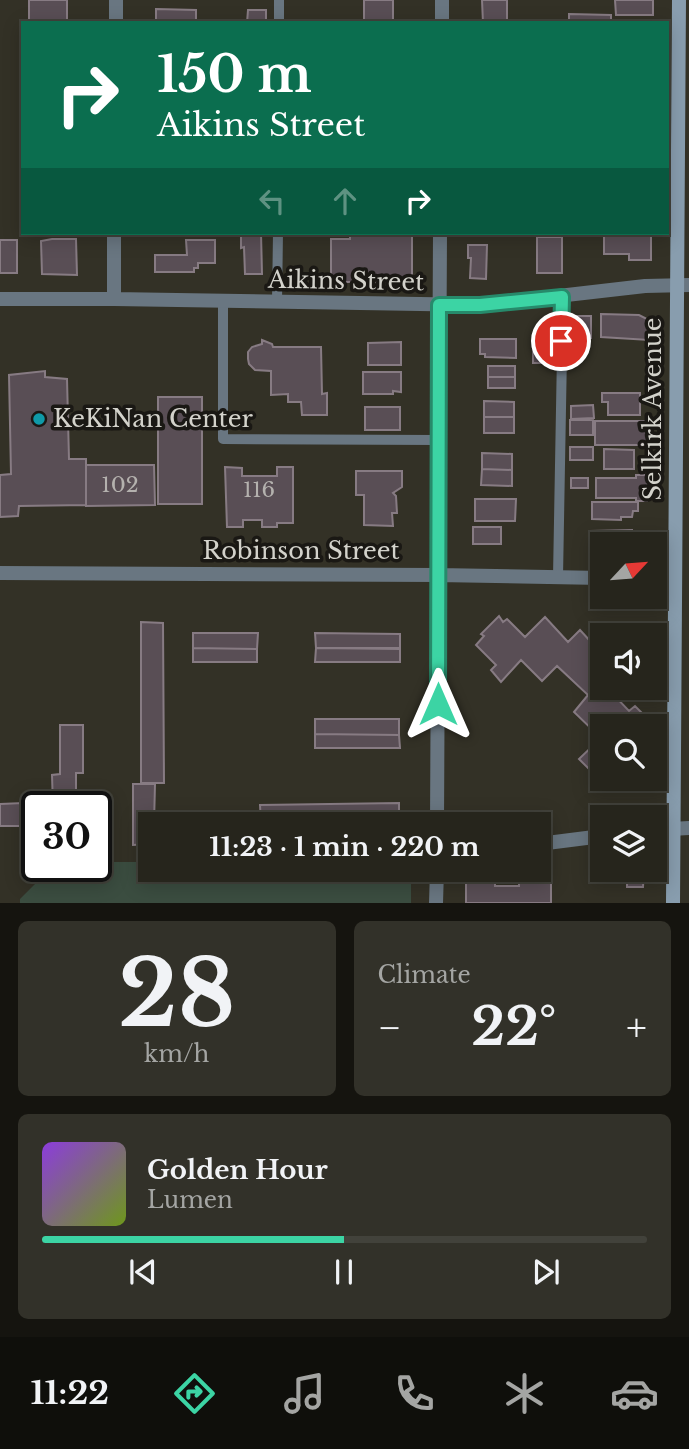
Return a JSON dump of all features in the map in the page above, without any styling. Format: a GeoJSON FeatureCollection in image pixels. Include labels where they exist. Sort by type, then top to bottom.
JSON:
{"type":"FeatureCollection","features":[{"type":"Feature","properties":{"kind":"main road","name":"Selkirk Avenue"},"geometry":{"type":"LineString","coordinates":[[673,903],[675,579],[683,285],[679,0]]}},
{"type":"Feature","properties":{"kind":"street"},"geometry":{"type":"LineString","coordinates":[[116,0],[116,21]]}},
{"type":"Feature","properties":{"kind":"street"},"geometry":{"type":"LineString","coordinates":[[442,0],[442,21]]}},
{"type":"Feature","properties":{"kind":"street"},"geometry":{"type":"LineString","coordinates":[[114,235],[114,299]]}},
{"type":"Feature","properties":{"kind":"street"},"geometry":{"type":"LineString","coordinates":[[437,812],[440,235]]}},
{"type":"Feature","properties":{"kind":"street","name":"Aikins Street"},"geometry":{"type":"LineString","coordinates":[[0,299],[480,305],[645,286],[683,285]]}},
{"type":"Feature","properties":{"kind":"street","name":"Robinson Street"},"geometry":{"type":"LineString","coordinates":[[0,573],[590,578]]}},
{"type":"Feature","properties":{"kind":"street"},"geometry":{"type":"LineString","coordinates":[[667,579],[675,579]]}},
{"type":"Feature","properties":{"kind":"street"},"geometry":{"type":"LineString","coordinates":[[667,829],[689,828]]}},
{"type":"Feature","properties":{"kind":"street"},"geometry":{"type":"LineString","coordinates":[[551,842],[590,838]]}},
{"type":"Feature","properties":{"kind":"street"},"geometry":{"type":"LineString","coordinates":[[436,903],[437,882]]}},
{"type":"Feature","properties":{"kind":"lane"},"geometry":{"type":"LineString","coordinates":[[279,0],[279,21]]}},
{"type":"Feature","properties":{"kind":"lane"},"geometry":{"type":"LineString","coordinates":[[277,302],[278,235]]}},
{"type":"Feature","properties":{"kind":"lane"},"geometry":{"type":"LineString","coordinates":[[558,577],[562,297]]}},
{"type":"Feature","properties":{"kind":"lane"},"geometry":{"type":"LineString","coordinates":[[223,301],[223,439],[439,440]]}},
{"type":"Feature","properties":{"kind":"green space"},"geometry":{"type":"Polygon","coordinates":[[[112,862],[138,862],[138,882],[411,882],[411,903],[20,903],[20,899],[37,882],[112,882],[112,862]]]}},
{"type":"Feature","properties":{"kind":"building"},"geometry":{"type":"Polygon","coordinates":[[[29,0],[67,0],[67,21],[29,21],[29,0]]]}},
{"type":"Feature","properties":{"kind":"building"},"geometry":{"type":"Polygon","coordinates":[[[364,0],[393,0],[393,21],[364,21],[364,0]]]}},
{"type":"Feature","properties":{"kind":"building"},"geometry":{"type":"Polygon","coordinates":[[[482,0],[507,0],[507,21],[483,21],[482,0]]]}},
{"type":"Feature","properties":{"kind":"building"},"geometry":{"type":"Polygon","coordinates":[[[615,0],[653,0],[653,15],[616,15],[615,0]]]}},
{"type":"Feature","properties":{"kind":"building"},"geometry":{"type":"Polygon","coordinates":[[[156,9],[196,10],[196,21],[156,21],[156,9]]]}},
{"type":"Feature","properties":{"kind":"building"},"geometry":{"type":"Polygon","coordinates":[[[248,10],[266,10],[266,21],[247,21],[248,10]]]}},
{"type":"Feature","properties":{"kind":"building"},"geometry":{"type":"Polygon","coordinates":[[[569,14],[611,15],[611,21],[569,21],[569,14]]]}},
{"type":"Feature","properties":{"kind":"building"},"geometry":{"type":"Polygon","coordinates":[[[241,235],[261,235],[262,274],[245,274],[244,247],[241,248],[241,235]]]}},
{"type":"Feature","properties":{"kind":"building"},"geometry":{"type":"Polygon","coordinates":[[[350,235],[412,235],[412,274],[404,282],[331,282],[331,239],[350,239],[350,235]]]}},
{"type":"Feature","properties":{"kind":"building"},"geometry":{"type":"Polygon","coordinates":[[[604,235],[651,235],[651,260],[629,260],[629,254],[604,254],[604,235]]]}},
{"type":"Feature","properties":{"kind":"building"},"geometry":{"type":"Polygon","coordinates":[[[537,237],[562,237],[562,273],[537,273],[537,237]]]}},
{"type":"Feature","properties":{"kind":"building"},"geometry":{"type":"Polygon","coordinates":[[[76,239],[77,275],[42,274],[41,241],[76,239]]]}},
{"type":"Feature","properties":{"kind":"building"},"geometry":{"type":"Polygon","coordinates":[[[0,240],[17,240],[17,273],[0,273],[0,240]]]}},
{"type":"Feature","properties":{"kind":"building"},"geometry":{"type":"Polygon","coordinates":[[[186,240],[215,240],[215,263],[198,263],[194,272],[155,272],[155,255],[187,255],[186,240]]]}},
{"type":"Feature","properties":{"kind":"building"},"geometry":{"type":"Polygon","coordinates":[[[468,245],[487,245],[486,279],[470,278],[471,258],[468,258],[468,245]]]}},
{"type":"Feature","properties":{"kind":"building"},"geometry":{"type":"Polygon","coordinates":[[[601,314],[639,315],[647,319],[650,324],[649,340],[601,337],[601,314]]]}},
{"type":"Feature","properties":{"kind":"building"},"geometry":{"type":"Polygon","coordinates":[[[569,316],[591,316],[591,338],[569,338],[569,316]]]}},
{"type":"Feature","properties":{"kind":"building"},"geometry":{"type":"Polygon","coordinates":[[[480,339],[516,339],[516,358],[485,357],[485,354],[480,354],[480,339]]]}},
{"type":"Feature","properties":{"kind":"building"},"geometry":{"type":"Polygon","coordinates":[[[262,340],[273,347],[321,347],[322,394],[327,393],[327,415],[302,415],[301,402],[288,402],[288,394],[271,395],[271,371],[255,370],[248,359],[248,352],[252,347],[262,344],[262,340]]]}},
{"type":"Feature","properties":{"kind":"building"},"geometry":{"type":"Polygon","coordinates":[[[401,342],[401,365],[368,365],[368,343],[401,342]]]}},
{"type":"Feature","properties":{"kind":"building"},"geometry":{"type":"Polygon","coordinates":[[[533,346],[554,347],[554,363],[533,363],[533,346]]]}},
{"type":"Feature","properties":{"kind":"building"},"geometry":{"type":"Polygon","coordinates":[[[488,366],[515,366],[515,377],[488,377],[488,366]]]}},
{"type":"Feature","properties":{"kind":"building","name":"KeKiNan Center"},"geometry":{"type":"Polygon","coordinates":[[[45,371],[45,377],[67,379],[69,459],[86,459],[86,505],[19,506],[18,516],[0,517],[0,475],[11,474],[9,375],[45,371]]]}},
{"type":"Feature","properties":{"kind":"building"},"geometry":{"type":"Polygon","coordinates":[[[363,372],[401,372],[401,392],[363,394],[363,372]]]}},
{"type":"Feature","properties":{"kind":"building"},"geometry":{"type":"Polygon","coordinates":[[[488,377],[515,377],[515,388],[488,388],[488,377]]]}},
{"type":"Feature","properties":{"kind":"building"},"geometry":{"type":"Polygon","coordinates":[[[602,393],[640,393],[640,415],[608,415],[608,402],[602,402],[602,393]]]}},
{"type":"Feature","properties":{"kind":"building"},"geometry":{"type":"Polygon","coordinates":[[[158,397],[202,397],[202,504],[158,504],[158,397]]]}},
{"type":"Feature","properties":{"kind":"building"},"geometry":{"type":"Polygon","coordinates":[[[484,401],[514,402],[514,417],[484,417],[484,401]]]}},
{"type":"Feature","properties":{"kind":"building"},"geometry":{"type":"Polygon","coordinates":[[[593,405],[594,418],[571,419],[571,406],[593,405]]]}},
{"type":"Feature","properties":{"kind":"building"},"geometry":{"type":"Polygon","coordinates":[[[365,407],[400,407],[400,430],[365,430],[365,407]]]}},
{"type":"Feature","properties":{"kind":"building"},"geometry":{"type":"Polygon","coordinates":[[[484,417],[514,417],[514,433],[484,433],[484,417]]]}},
{"type":"Feature","properties":{"kind":"building"},"geometry":{"type":"Polygon","coordinates":[[[570,420],[593,420],[593,435],[570,435],[570,420]]]}},
{"type":"Feature","properties":{"kind":"building"},"geometry":{"type":"Polygon","coordinates":[[[595,421],[647,421],[647,445],[595,445],[595,421]]]}},
{"type":"Feature","properties":{"kind":"building"},"geometry":{"type":"Polygon","coordinates":[[[570,447],[593,447],[593,460],[570,460],[570,447]]]}},
{"type":"Feature","properties":{"kind":"building"},"geometry":{"type":"Polygon","coordinates":[[[604,449],[634,450],[634,469],[604,469],[604,449]]]}},
{"type":"Feature","properties":{"kind":"building"},"geometry":{"type":"Polygon","coordinates":[[[482,453],[512,454],[512,470],[482,469],[482,453]]]}},
{"type":"Feature","properties":{"kind":"building"},"geometry":{"type":"Polygon","coordinates":[[[86,465],[154,465],[155,505],[86,506],[86,465]]]}},
{"type":"Feature","properties":{"kind":"building"},"geometry":{"type":"Polygon","coordinates":[[[225,467],[242,468],[242,476],[277,476],[277,467],[293,467],[293,523],[262,527],[262,520],[243,520],[243,527],[227,527],[225,467]]]}},
{"type":"Feature","properties":{"kind":"building"},"geometry":{"type":"Polygon","coordinates":[[[482,469],[512,470],[512,486],[481,485],[482,469]]]}},
{"type":"Feature","properties":{"kind":"building"},"geometry":{"type":"Polygon","coordinates":[[[356,471],[402,471],[402,487],[393,493],[396,496],[397,513],[392,513],[393,526],[364,525],[364,495],[356,495],[356,471]]]}},
{"type":"Feature","properties":{"kind":"building"},"geometry":{"type":"Polygon","coordinates":[[[636,475],[647,475],[647,501],[636,501],[636,498],[596,498],[596,478],[636,478],[636,475]]]}},
{"type":"Feature","properties":{"kind":"building"},"geometry":{"type":"Polygon","coordinates":[[[571,478],[588,478],[588,488],[571,488],[571,478]]]}},
{"type":"Feature","properties":{"kind":"building"},"geometry":{"type":"Polygon","coordinates":[[[475,499],[516,499],[515,521],[475,521],[475,499]]]}},
{"type":"Feature","properties":{"kind":"building"},"geometry":{"type":"Polygon","coordinates":[[[592,502],[638,502],[638,511],[633,511],[632,517],[621,517],[621,520],[592,519],[592,502]]]}},
{"type":"Feature","properties":{"kind":"building"},"geometry":{"type":"Polygon","coordinates":[[[473,527],[501,527],[501,544],[473,544],[473,527]]]}},
{"type":"Feature","properties":{"kind":"building"},"geometry":{"type":"Polygon","coordinates":[[[632,530],[632,532],[591,532],[632,530]]]}},
{"type":"Feature","properties":{"kind":"building"},"geometry":{"type":"Polygon","coordinates":[[[499,616],[503,622],[507,619],[525,637],[545,617],[568,642],[580,630],[590,641],[590,700],[619,700],[629,711],[635,706],[643,714],[590,714],[590,727],[574,712],[588,695],[557,666],[542,681],[521,660],[501,682],[491,670],[496,665],[476,645],[484,636],[481,634],[499,616]]]}},
{"type":"Feature","properties":{"kind":"building"},"geometry":{"type":"Polygon","coordinates":[[[141,622],[163,623],[164,783],[141,783],[141,622]]]}},
{"type":"Feature","properties":{"kind":"building"},"geometry":{"type":"Polygon","coordinates":[[[193,633],[258,633],[257,649],[193,648],[193,633]]]}},
{"type":"Feature","properties":{"kind":"building"},"geometry":{"type":"Polygon","coordinates":[[[315,633],[400,634],[400,648],[316,648],[315,633]]]}},
{"type":"Feature","properties":{"kind":"building"},"geometry":{"type":"Polygon","coordinates":[[[193,648],[257,649],[257,662],[193,662],[193,648]]]}},
{"type":"Feature","properties":{"kind":"building"},"geometry":{"type":"Polygon","coordinates":[[[316,648],[400,649],[400,662],[315,662],[316,648]]]}},
{"type":"Feature","properties":{"kind":"building"},"geometry":{"type":"Polygon","coordinates":[[[315,719],[399,719],[399,735],[315,734],[315,719]]]}},
{"type":"Feature","properties":{"kind":"building"},"geometry":{"type":"Polygon","coordinates":[[[60,725],[83,725],[83,773],[76,773],[76,791],[52,791],[52,775],[60,774],[60,725]]]}},
{"type":"Feature","properties":{"kind":"building"},"geometry":{"type":"Polygon","coordinates":[[[315,734],[399,735],[400,748],[315,748],[315,734]]]}},
{"type":"Feature","properties":{"kind":"building"},"geometry":{"type":"Polygon","coordinates":[[[590,748],[590,770],[579,759],[590,748]]]}},
{"type":"Feature","properties":{"kind":"building"},"geometry":{"type":"Polygon","coordinates":[[[133,784],[155,784],[154,812],[138,812],[138,845],[133,845],[133,784]]]}},
{"type":"Feature","properties":{"kind":"building"},"geometry":{"type":"Polygon","coordinates":[[[21,803],[21,826],[0,826],[0,804],[21,803]]]}},
{"type":"Feature","properties":{"kind":"building"},"geometry":{"type":"Polygon","coordinates":[[[399,803],[399,812],[260,812],[260,805],[399,803]]]}},
{"type":"Feature","properties":{"kind":"building"},"geometry":{"type":"Polygon","coordinates":[[[466,882],[495,882],[495,886],[519,886],[519,882],[551,882],[551,903],[466,903],[466,882]]]}},
{"type":"Feature","properties":{"kind":"building"},"geometry":{"type":"Polygon","coordinates":[[[627,882],[643,882],[643,887],[627,887],[627,882]]]}},
{"type":"Feature","properties":{"kind":"place","name":"KeKiNan Center"},"geometry":{"type":"Point","coordinates":[39,419]}},
{"type":"Feature","properties":{"kind":"route"},"geometry":{"type":"LineString","coordinates":[[438,704],[439,305],[480,305],[562,297],[561,341]]}}]}
